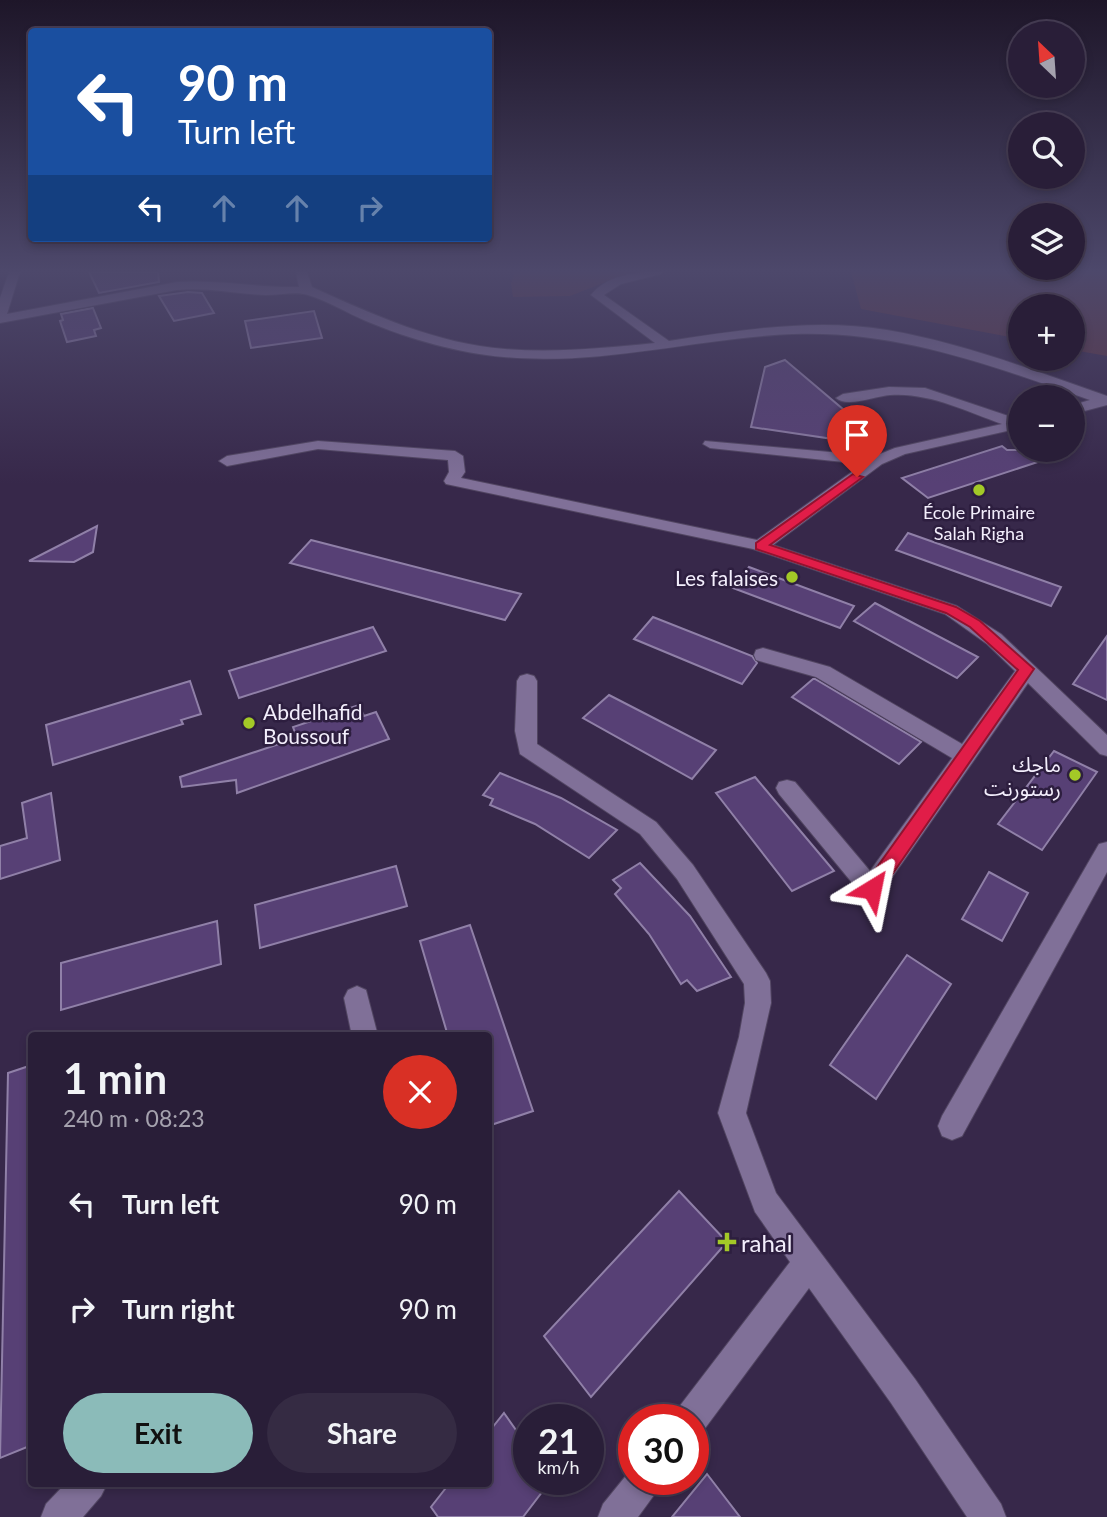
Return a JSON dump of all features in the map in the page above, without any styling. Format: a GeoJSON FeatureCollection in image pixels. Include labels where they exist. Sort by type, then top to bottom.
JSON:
{"type":"FeatureCollection","features":[{"type":"Feature","properties":{"kind":"street"},"geometry":{"type":"LineString","coordinates":[[454,343],[504,353],[576,354],[681,343]]}},
{"type":"Feature","properties":{"kind":"street"},"geometry":{"type":"LineString","coordinates":[[925,343],[966,352],[1105,401]]}},
{"type":"Feature","properties":{"kind":"street"},"geometry":{"type":"LineString","coordinates":[[843,398],[889,391],[920,391],[1008,420]]}},
{"type":"Feature","properties":{"kind":"street"},"geometry":{"type":"LineString","coordinates":[[1085,407],[1105,401]]}},
{"type":"Feature","properties":{"kind":"street"},"geometry":{"type":"LineString","coordinates":[[760,546],[877,461],[900,451],[1008,426]]}},
{"type":"Feature","properties":{"kind":"street"},"geometry":{"type":"LineString","coordinates":[[710,444],[877,461]]}},
{"type":"Feature","properties":{"kind":"street"},"geometry":{"type":"LineString","coordinates":[[227,461],[318,445],[430,452],[455,456],[457,472],[452,481],[760,546],[951,610],[984,631],[1027,669],[1107,748]]}},
{"type":"Feature","properties":{"kind":"street"},"geometry":{"type":"LineString","coordinates":[[763,655],[823,672],[965,756]]}},
{"type":"Feature","properties":{"kind":"street"},"geometry":{"type":"LineString","coordinates":[[787,789],[872,889],[1027,669]]}},
{"type":"Feature","properties":{"kind":"street"},"geometry":{"type":"LineString","coordinates":[[527,681],[527,748],[648,828],[685,872],[757,981],[758,1003],[752,1037],[732,1113],[765,1202],[903,1391],[988,1517]]}},
{"type":"Feature","properties":{"kind":"street"},"geometry":{"type":"LineString","coordinates":[[953,1126],[1107,851]]}},
{"type":"Feature","properties":{"kind":"street"},"geometry":{"type":"LineString","coordinates":[[357,998],[364,1032]]}},
{"type":"Feature","properties":{"kind":"street"},"geometry":{"type":"LineString","coordinates":[[702,1404],[809,1263]]}},
{"type":"Feature","properties":{"kind":"street"},"geometry":{"type":"LineString","coordinates":[[59,1517],[86,1487]]}},
{"type":"Feature","properties":{"kind":"street"},"geometry":{"type":"LineString","coordinates":[[616,1517],[633,1495]]}},
{"type":"Feature","properties":{"kind":"shaded area"},"geometry":{"type":"Polygon","coordinates":[[[1085,343],[1107,343],[1107,356],[1085,352],[1085,343]]]}},
{"type":"Feature","properties":{"kind":"building"},"geometry":{"type":"Polygon","coordinates":[[[250,343],[288,343],[251,348],[250,343]]]}},
{"type":"Feature","properties":{"kind":"building"},"geometry":{"type":"Polygon","coordinates":[[[785,360],[844,410],[840,440],[751,427],[765,367],[785,360]]]}},
{"type":"Feature","properties":{"kind":"building"},"geometry":{"type":"Polygon","coordinates":[[[1002,446],[1008,450],[1008,462],[1038,462],[928,498],[902,478],[1002,446]]]}},
{"type":"Feature","properties":{"kind":"building"},"geometry":{"type":"Polygon","coordinates":[[[97,526],[93,552],[74,562],[29,561],[97,526]]]}},
{"type":"Feature","properties":{"kind":"building"},"geometry":{"type":"Polygon","coordinates":[[[908,533],[1061,587],[1051,606],[896,550],[908,533]]]}},
{"type":"Feature","properties":{"kind":"building"},"geometry":{"type":"Polygon","coordinates":[[[311,540],[521,594],[505,620],[290,563],[311,540]]]}},
{"type":"Feature","properties":{"kind":"building"},"geometry":{"type":"Polygon","coordinates":[[[749,567],[854,606],[840,628],[733,588],[749,567]]]}},
{"type":"Feature","properties":{"kind":"building"},"geometry":{"type":"Polygon","coordinates":[[[875,603],[978,657],[957,678],[854,621],[875,603]]]}},
{"type":"Feature","properties":{"kind":"building"},"geometry":{"type":"Polygon","coordinates":[[[653,617],[752,656],[757,663],[742,684],[634,639],[653,617]]]}},
{"type":"Feature","properties":{"kind":"building"},"geometry":{"type":"Polygon","coordinates":[[[373,627],[386,651],[239,698],[229,671],[373,627]]]}},
{"type":"Feature","properties":{"kind":"building"},"geometry":{"type":"Polygon","coordinates":[[[1107,636],[1107,700],[1073,684],[1107,636]]]}},
{"type":"Feature","properties":{"kind":"building"},"geometry":{"type":"Polygon","coordinates":[[[813,679],[921,742],[899,764],[792,697],[813,679]]]}},
{"type":"Feature","properties":{"kind":"building"},"geometry":{"type":"Polygon","coordinates":[[[190,681],[201,714],[181,720],[183,724],[53,765],[46,725],[190,681]]]}},
{"type":"Feature","properties":{"kind":"building"},"geometry":{"type":"Polygon","coordinates":[[[609,695],[716,750],[692,779],[583,718],[609,695]]]}},
{"type":"Feature","properties":{"kind":"building"},"geometry":{"type":"Polygon","coordinates":[[[359,705],[364,716],[376,712],[389,739],[237,793],[236,780],[182,787],[180,777],[297,738],[293,727],[359,705]]]}},
{"type":"Feature","properties":{"kind":"building"},"geometry":{"type":"Polygon","coordinates":[[[1054,751],[1097,772],[1042,850],[998,824],[1054,751]]]}},
{"type":"Feature","properties":{"kind":"building"},"geometry":{"type":"Polygon","coordinates":[[[500,773],[561,798],[617,830],[589,858],[535,824],[490,805],[493,799],[483,795],[500,773]]]}},
{"type":"Feature","properties":{"kind":"building"},"geometry":{"type":"Polygon","coordinates":[[[755,777],[834,871],[792,891],[716,793],[755,777]]]}},
{"type":"Feature","properties":{"kind":"building"},"geometry":{"type":"Polygon","coordinates":[[[51,793],[60,860],[0,879],[0,846],[27,838],[22,803],[51,793]]]}},
{"type":"Feature","properties":{"kind":"building"},"geometry":{"type":"Polygon","coordinates":[[[640,863],[690,916],[731,977],[697,991],[687,980],[681,984],[649,934],[615,894],[621,888],[613,880],[640,863]]]}},
{"type":"Feature","properties":{"kind":"building"},"geometry":{"type":"Polygon","coordinates":[[[396,866],[407,906],[260,948],[255,905],[396,866]]]}},
{"type":"Feature","properties":{"kind":"building"},"geometry":{"type":"Polygon","coordinates":[[[989,872],[1028,893],[1002,941],[962,919],[989,872]]]}},
{"type":"Feature","properties":{"kind":"building"},"geometry":{"type":"Polygon","coordinates":[[[217,921],[221,964],[61,1010],[61,963],[217,921]]]}},
{"type":"Feature","properties":{"kind":"building"},"geometry":{"type":"Polygon","coordinates":[[[470,925],[533,1111],[492,1125],[492,1032],[447,1032],[420,941],[470,925]]]}},
{"type":"Feature","properties":{"kind":"building"},"geometry":{"type":"Polygon","coordinates":[[[907,955],[951,984],[876,1099],[830,1065],[907,955]]]}},
{"type":"Feature","properties":{"kind":"building"},"geometry":{"type":"Polygon","coordinates":[[[28,1066],[28,1447],[0,1458],[8,1073],[28,1066]]]}},
{"type":"Feature","properties":{"kind":"building"},"geometry":{"type":"Polygon","coordinates":[[[679,1191],[727,1242],[591,1397],[544,1336],[679,1191]]]}},
{"type":"Feature","properties":{"kind":"building"},"geometry":{"type":"Polygon","coordinates":[[[504,1413],[513,1426],[513,1495],[540,1495],[523,1517],[438,1517],[431,1507],[447,1487],[492,1487],[492,1428],[504,1413]]]}},
{"type":"Feature","properties":{"kind":"building"},"geometry":{"type":"Polygon","coordinates":[[[709,1477],[740,1517],[672,1517],[690,1495],[709,1495],[709,1477]]]}},
{"type":"Feature","properties":{"kind":"place","name":"École Primaire Salah Righa"},"geometry":{"type":"Point","coordinates":[979,490]}},
{"type":"Feature","properties":{"kind":"place","name":"Les falaises"},"geometry":{"type":"Point","coordinates":[792,577]}},
{"type":"Feature","properties":{"kind":"place","name":"Abdelhafid Boussouf"},"geometry":{"type":"Point","coordinates":[249,723]}},
{"type":"Feature","properties":{"kind":"place","name":"ماجك رستورنت"},"geometry":{"type":"Point","coordinates":[1075,775]}},
{"type":"Feature","properties":{"kind":"place","name":"rahal"},"geometry":{"type":"Point","coordinates":[727,1242]}},
{"type":"Feature","properties":{"kind":"route"},"geometry":{"type":"LineString","coordinates":[[857,477],[760,546],[913,595],[951,610],[975,624],[1027,669],[872,889]]}}]}
